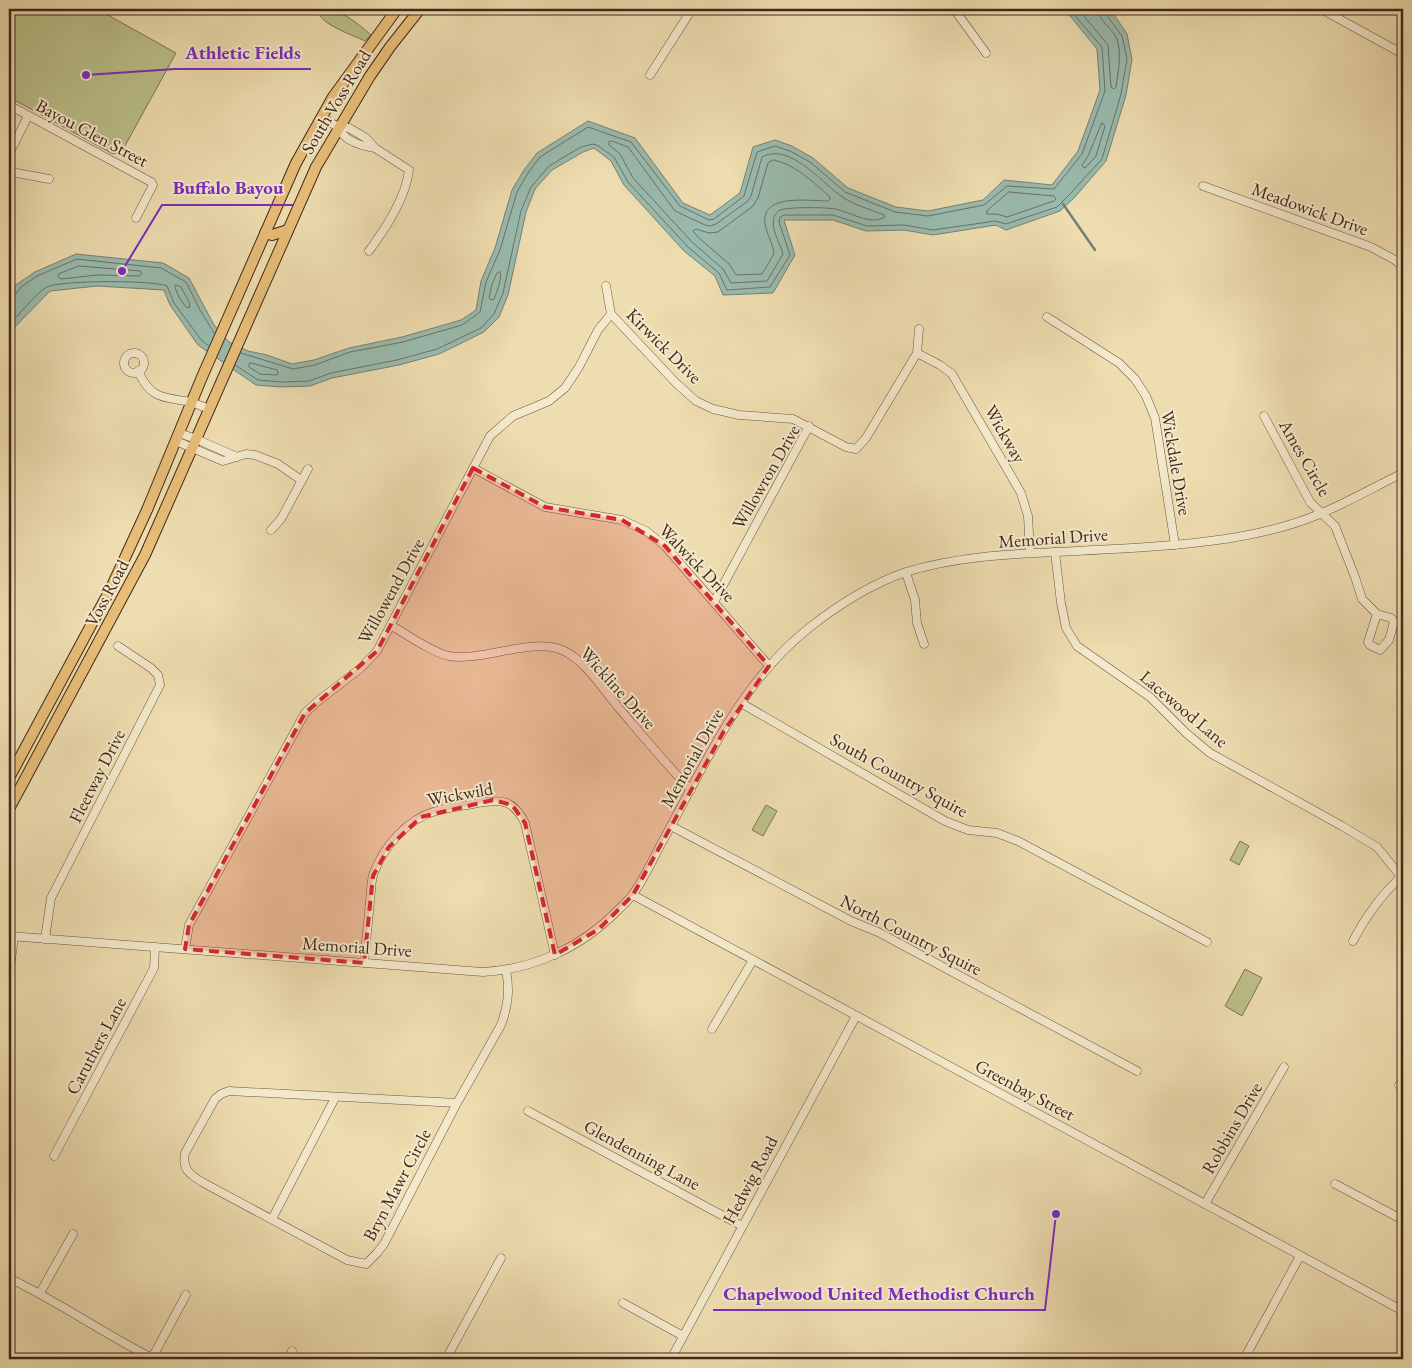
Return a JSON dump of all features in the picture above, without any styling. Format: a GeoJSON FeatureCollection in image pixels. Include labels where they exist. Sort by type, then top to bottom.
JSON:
{"type":"FeatureCollection","features":[{"type":"Feature","properties":{"kind":"main road","name":"South Voss Road"},"geometry":{"type":"LineString","coordinates":[[202,377],[296,163],[321,117],[344,81],[397,9]]}},
{"type":"Feature","properties":{"kind":"main road","name":"South Voss Road"},"geometry":{"type":"LineString","coordinates":[[220,385],[316,167],[338,127],[390,46],[420,9]]}},
{"type":"Feature","properties":{"kind":"main road"},"geometry":{"type":"LineString","coordinates":[[265,233],[272,234],[288,230]]}},
{"type":"Feature","properties":{"kind":"main road","name":"Voss Road"},"geometry":{"type":"LineString","coordinates":[[9,778],[111,588],[147,510],[202,377]]}},
{"type":"Feature","properties":{"kind":"main road","name":"Voss Road"},"geometry":{"type":"LineString","coordinates":[[9,809],[145,555],[220,385]]}},
{"type":"Feature","properties":{"kind":"main road"},"geometry":{"type":"LineString","coordinates":[[147,510],[161,517]]}},
{"type":"Feature","properties":{"kind":"main road"},"geometry":{"type":"LineString","coordinates":[[66,671],[80,679]]}},
{"type":"Feature","properties":{"kind":"main road"},"geometry":{"type":"LineString","coordinates":[[23,752],[36,759]]}},
{"type":"Feature","properties":{"kind":"street"},"geometry":{"type":"LineString","coordinates":[[650,76],[692,9]]}},
{"type":"Feature","properties":{"kind":"street"},"geometry":{"type":"LineString","coordinates":[[954,9],[986,53]]}},
{"type":"Feature","properties":{"kind":"street"},"geometry":{"type":"LineString","coordinates":[[1321,9],[1403,54]]}},
{"type":"Feature","properties":{"kind":"street","name":"Bayou Glen Street"},"geometry":{"type":"LineString","coordinates":[[9,104],[152,182],[153,185],[136,218]]}},
{"type":"Feature","properties":{"kind":"street"},"geometry":{"type":"LineString","coordinates":[[9,154],[28,116]]}},
{"type":"Feature","properties":{"kind":"street"},"geometry":{"type":"LineString","coordinates":[[321,117],[338,127],[349,128],[366,138],[376,148],[409,170],[408,184],[369,252]]}},
{"type":"Feature","properties":{"kind":"street"},"geometry":{"type":"LineString","coordinates":[[9,181],[10,170],[49,179]]}},
{"type":"Feature","properties":{"kind":"street","name":"Meadowick Drive"},"geometry":{"type":"LineString","coordinates":[[1203,186],[1372,247],[1395,260],[1403,267]]}},
{"type":"Feature","properties":{"kind":"street","name":"Kirwick Drive"},"geometry":{"type":"LineString","coordinates":[[606,286],[611,314],[676,383],[696,401],[713,409],[739,415],[793,419],[809,426]]}},
{"type":"Feature","properties":{"kind":"street","name":"Willowend Drive"},"geometry":{"type":"LineString","coordinates":[[185,950],[189,925],[305,713],[318,700],[361,668],[377,651],[392,626],[490,436],[513,416],[549,400],[565,388],[579,367],[598,330],[611,314]]}},
{"type":"Feature","properties":{"kind":"street","name":"Wickdale Drive"},"geometry":{"type":"LineString","coordinates":[[1047,317],[1119,363],[1135,379],[1146,396],[1155,418],[1175,545]]}},
{"type":"Feature","properties":{"kind":"street","name":"Willowron Drive"},"geometry":{"type":"LineString","coordinates":[[714,602],[809,426],[846,448],[856,449],[866,438],[917,353],[919,328]]}},
{"type":"Feature","properties":{"kind":"street","name":"Wickway"},"geometry":{"type":"LineString","coordinates":[[917,353],[940,365],[952,374],[1021,493],[1028,516],[1030,552]]}},
{"type":"Feature","properties":{"kind":"street"},"geometry":{"type":"LineString","coordinates":[[138,372],[144,383],[156,394],[169,400],[192,402],[210,409]]}},
{"type":"Feature","properties":{"kind":"street","name":"Ames Circle"},"geometry":{"type":"LineString","coordinates":[[1264,416],[1310,502],[1335,526],[1362,599],[1377,614],[1385,615],[1394,622],[1389,640],[1380,650],[1368,642],[1377,614]]}},
{"type":"Feature","properties":{"kind":"street"},"geometry":{"type":"LineString","coordinates":[[178,437],[237,457],[246,454],[255,455],[278,464],[301,480]]}},
{"type":"Feature","properties":{"kind":"street","name":"Walwick Drive"},"geometry":{"type":"LineString","coordinates":[[473,468],[545,507],[622,520],[646,531],[665,546],[769,666]]}},
{"type":"Feature","properties":{"kind":"street"},"geometry":{"type":"LineString","coordinates":[[271,530],[281,519],[308,469]]}},
{"type":"Feature","properties":{"kind":"street","name":"Memorial Drive"},"geometry":{"type":"LineString","coordinates":[[12,937],[483,972],[506,970],[532,964],[555,955],[599,929],[633,895],[741,703],[769,666],[785,648],[828,613],[864,591],[906,573],[951,562],[1030,552],[1175,545],[1227,538],[1284,527],[1322,513],[1403,473]]}},
{"type":"Feature","properties":{"kind":"street","name":"Lacewood Lane"},"geometry":{"type":"LineString","coordinates":[[1055,552],[1061,604],[1066,628],[1078,646],[1150,697],[1210,753],[1377,847],[1403,877]]}},
{"type":"Feature","properties":{"kind":"street"},"geometry":{"type":"LineString","coordinates":[[906,573],[916,600],[917,623],[924,644]]}},
{"type":"Feature","properties":{"kind":"street","name":"Wickline Drive"},"geometry":{"type":"LineString","coordinates":[[392,626],[438,653],[449,656],[478,655],[539,647],[562,650],[582,664],[664,762],[691,790]]}},
{"type":"Feature","properties":{"kind":"street","name":"Fleetway Drive"},"geometry":{"type":"LineString","coordinates":[[45,938],[51,898],[160,685],[158,675],[151,668],[118,646]]}},
{"type":"Feature","properties":{"kind":"street","name":"South Country Squire"},"geometry":{"type":"LineString","coordinates":[[741,703],[945,821],[968,830],[997,833],[1018,841],[1207,942]]}},
{"type":"Feature","properties":{"kind":"street","name":"Wickwild"},"geometry":{"type":"LineString","coordinates":[[364,963],[373,876],[388,847],[408,824],[421,817],[436,811],[494,800],[503,801],[512,806],[521,814],[525,823],[555,955]]}},
{"type":"Feature","properties":{"kind":"street","name":"North Country Squire"},"geometry":{"type":"LineString","coordinates":[[671,826],[851,921],[878,932],[1137,1071]]}},
{"type":"Feature","properties":{"kind":"street"},"geometry":{"type":"LineString","coordinates":[[1353,941],[1365,919],[1382,897],[1403,877]]}},
{"type":"Feature","properties":{"kind":"street","name":"Greenbay Street"},"geometry":{"type":"LineString","coordinates":[[633,895],[1403,1311]]}},
{"type":"Feature","properties":{"kind":"street"},"geometry":{"type":"LineString","coordinates":[[9,974],[12,937]]}},
{"type":"Feature","properties":{"kind":"street","name":"Caruthers Lane"},"geometry":{"type":"LineString","coordinates":[[54,1156],[154,968],[155,948]]}},
{"type":"Feature","properties":{"kind":"street"},"geometry":{"type":"LineString","coordinates":[[712,1029],[753,960]]}},
{"type":"Feature","properties":{"kind":"street","name":"Bryn Mawr Circle"},"geometry":{"type":"LineString","coordinates":[[457,1103],[229,1091],[215,1099],[185,1153],[183,1162],[186,1169],[193,1176],[347,1260],[366,1264],[384,1244],[457,1103],[501,1025],[506,1012],[509,983],[506,970]]}},
{"type":"Feature","properties":{"kind":"street","name":"Hedwig Road"},"geometry":{"type":"LineString","coordinates":[[670,1359],[856,1016]]}},
{"type":"Feature","properties":{"kind":"street","name":"Robbins Drive"},"geometry":{"type":"LineString","coordinates":[[1205,1204],[1284,1067]]}},
{"type":"Feature","properties":{"kind":"street"},"geometry":{"type":"LineString","coordinates":[[272,1219],[335,1098]]}},
{"type":"Feature","properties":{"kind":"street","name":"Glendenning Lane"},"geometry":{"type":"LineString","coordinates":[[528,1111],[742,1226]]}},
{"type":"Feature","properties":{"kind":"street"},"geometry":{"type":"LineString","coordinates":[[1335,1184],[1403,1220]]}},
{"type":"Feature","properties":{"kind":"street"},"geometry":{"type":"LineString","coordinates":[[40,1293],[73,1234]]}},
{"type":"Feature","properties":{"kind":"street"},"geometry":{"type":"LineString","coordinates":[[1244,1359],[1300,1256]]}},
{"type":"Feature","properties":{"kind":"street"},"geometry":{"type":"LineString","coordinates":[[446,1359],[501,1258]]}},
{"type":"Feature","properties":{"kind":"street"},"geometry":{"type":"LineString","coordinates":[[9,1278],[40,1293],[153,1359],[186,1295]]}},
{"type":"Feature","properties":{"kind":"street"},"geometry":{"type":"LineString","coordinates":[[623,1303],[683,1336]]}},
{"type":"Feature","properties":{"kind":"street"},"geometry":{"type":"LineString","coordinates":[[288,1359],[292,1351]]}},
{"type":"Feature","properties":{"kind":"highlighted area"},"geometry":{"type":"Polygon","coordinates":[[[473,468],[545,507],[622,520],[665,546],[769,666],[724,731],[633,895],[599,929],[555,955],[525,823],[512,805],[493,800],[421,817],[389,847],[373,876],[364,963],[185,949],[189,925],[305,713],[377,651],[473,468]]]}},
{"type":"Feature","properties":{"kind":"green space"},"geometry":{"type":"Polygon","coordinates":[[[9,9],[97,9],[176,53],[122,151],[113,154],[9,97],[9,9]]]}},
{"type":"Feature","properties":{"kind":"green space"},"geometry":{"type":"Polygon","coordinates":[[[321,9],[342,14],[371,35],[365,41],[340,30],[322,18],[319,14],[321,9]]]}},
{"type":"Feature","properties":{"kind":"green space"},"geometry":{"type":"Polygon","coordinates":[[[766,805],[777,811],[763,836],[752,830],[766,805]]]}},
{"type":"Feature","properties":{"kind":"green space"},"geometry":{"type":"Polygon","coordinates":[[[1240,841],[1249,846],[1239,865],[1230,860],[1240,841]]]}},
{"type":"Feature","properties":{"kind":"green space"},"geometry":{"type":"Polygon","coordinates":[[[1245,969],[1262,978],[1242,1016],[1225,1006],[1245,969]]]}},
{"type":"Feature","properties":{"kind":"water"},"geometry":{"type":"Polygon","coordinates":[[[1061,9],[1107,9],[1115,16],[1127,34],[1132,59],[1126,95],[1106,161],[1074,198],[1060,211],[1006,230],[996,225],[933,235],[904,230],[866,231],[833,220],[784,220],[795,255],[773,293],[723,295],[715,276],[684,251],[624,185],[611,161],[594,148],[583,152],[552,170],[535,189],[526,212],[508,295],[499,317],[484,332],[439,354],[399,365],[332,378],[310,386],[280,387],[256,385],[198,345],[170,305],[164,290],[97,286],[50,291],[9,333],[9,294],[17,284],[35,272],[76,254],[163,263],[189,278],[214,325],[229,342],[248,351],[267,355],[292,364],[314,360],[349,348],[402,337],[461,320],[476,310],[481,281],[495,248],[512,190],[524,170],[537,153],[588,121],[635,138],[683,203],[710,215],[740,193],[753,147],[775,140],[792,146],[813,158],[848,188],[896,207],[928,211],[983,200],[1004,180],[1052,185],[1078,151],[1100,90],[1097,49],[1071,17],[1061,9]]]}},
{"type":"Feature","properties":{"kind":"waterway"},"geometry":{"type":"LineString","coordinates":[[1063,204],[1095,250]]}},
{"type":"Feature","properties":{"kind":"place","name":"Athletic Fields"},"geometry":{"type":"Point","coordinates":[86,75]}},
{"type":"Feature","properties":{"kind":"place","name":"Buffalo Bayou"},"geometry":{"type":"Point","coordinates":[122,271]}},
{"type":"Feature","properties":{"kind":"place","name":"Chapelwood United Methodist Church"},"geometry":{"type":"Point","coordinates":[1056,1214]}}]}
